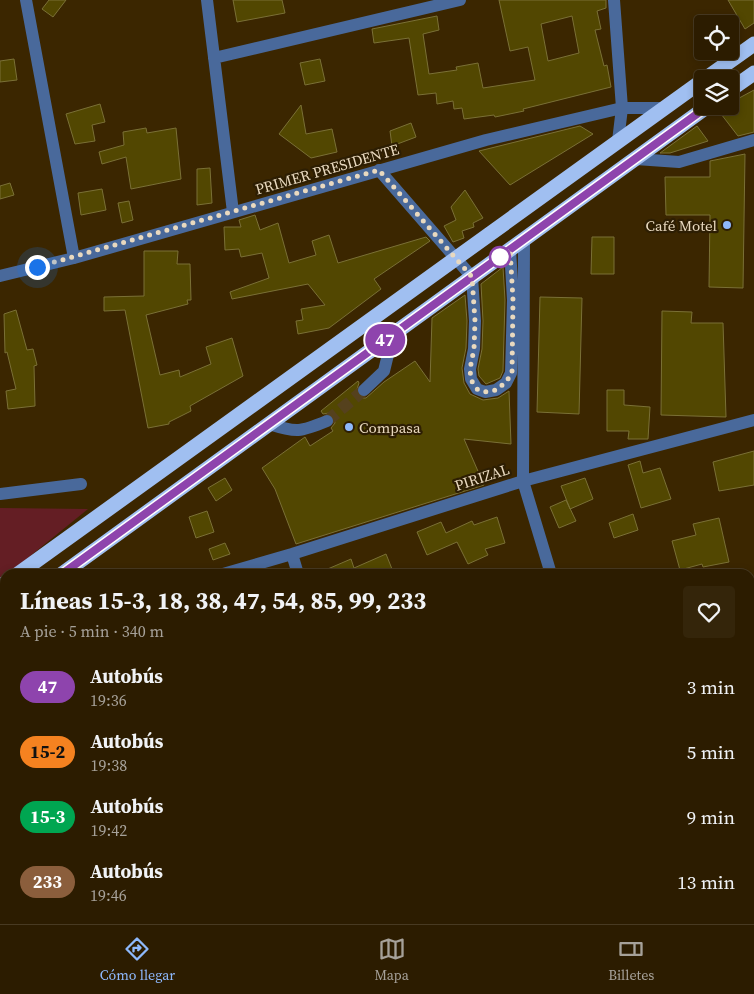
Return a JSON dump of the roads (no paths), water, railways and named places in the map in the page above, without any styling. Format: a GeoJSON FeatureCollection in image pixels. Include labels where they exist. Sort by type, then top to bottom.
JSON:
{"type":"FeatureCollection","features":[{"type":"Feature","properties":{"kind":"highway"},"geometry":{"type":"LineString","coordinates":[[718,70],[754,44]]}},
{"type":"Feature","properties":{"kind":"highway"},"geometry":{"type":"LineString","coordinates":[[739,84],[754,73]]}},
{"type":"Feature","properties":{"kind":"highway"},"geometry":{"type":"LineString","coordinates":[[25,569],[694,87]]}},
{"type":"Feature","properties":{"kind":"highway"},"geometry":{"type":"LineString","coordinates":[[69,569],[696,115]]}},
{"type":"Feature","properties":{"kind":"highway"},"geometry":{"type":"LineString","coordinates":[[239,414],[254,435]]}},
{"type":"Feature","properties":{"kind":"street"},"geometry":{"type":"LineString","coordinates":[[26,0],[74,258]]}},
{"type":"Feature","properties":{"kind":"street"},"geometry":{"type":"LineString","coordinates":[[207,0],[233,212]]}},
{"type":"Feature","properties":{"kind":"street"},"geometry":{"type":"LineString","coordinates":[[214,58],[460,0]]}},
{"type":"Feature","properties":{"kind":"street"},"geometry":{"type":"LineString","coordinates":[[614,0],[622,108],[618,141]]}},
{"type":"Feature","properties":{"kind":"street","name":"PRIMER PRESIDENTE"},"geometry":{"type":"LineString","coordinates":[[0,276],[74,258],[486,140],[622,108],[665,108]]}},
{"type":"Feature","properties":{"kind":"street"},"geometry":{"type":"LineString","coordinates":[[636,159],[679,162],[754,140]]}},
{"type":"Feature","properties":{"kind":"street"},"geometry":{"type":"LineString","coordinates":[[379,170],[472,277],[475,321],[474,349],[470,369],[471,380],[477,389],[485,392],[496,390],[506,382],[512,373],[513,300],[510,249]]}},
{"type":"Feature","properties":{"kind":"street"},"geometry":{"type":"LineString","coordinates":[[524,239],[523,481],[549,569]]}},
{"type":"Feature","properties":{"kind":"street"},"geometry":{"type":"LineString","coordinates":[[364,390],[384,371],[393,334]]}},
{"type":"Feature","properties":{"kind":"street","name":"PIRIZAL"},"geometry":{"type":"LineString","coordinates":[[240,569],[523,481],[754,420]]}},
{"type":"Feature","properties":{"kind":"street"},"geometry":{"type":"LineString","coordinates":[[269,424],[293,432],[305,430],[328,421]]}},
{"type":"Feature","properties":{"kind":"street"},"geometry":{"type":"LineString","coordinates":[[0,494],[81,484]]}},
{"type":"Feature","properties":{"kind":"street"},"geometry":{"type":"LineString","coordinates":[[292,554],[296,569]]}},
{"type":"Feature","properties":{"kind":"tunnel"},"geometry":{"type":"LineString","coordinates":[[327,421],[364,390]]}},
{"type":"Feature","properties":{"kind":"place","name":"Café Motel"},"geometry":{"type":"Point","coordinates":[727,225]}},
{"type":"Feature","properties":{"kind":"place","name":"Compasa"},"geometry":{"type":"Point","coordinates":[349,427]}}]}
